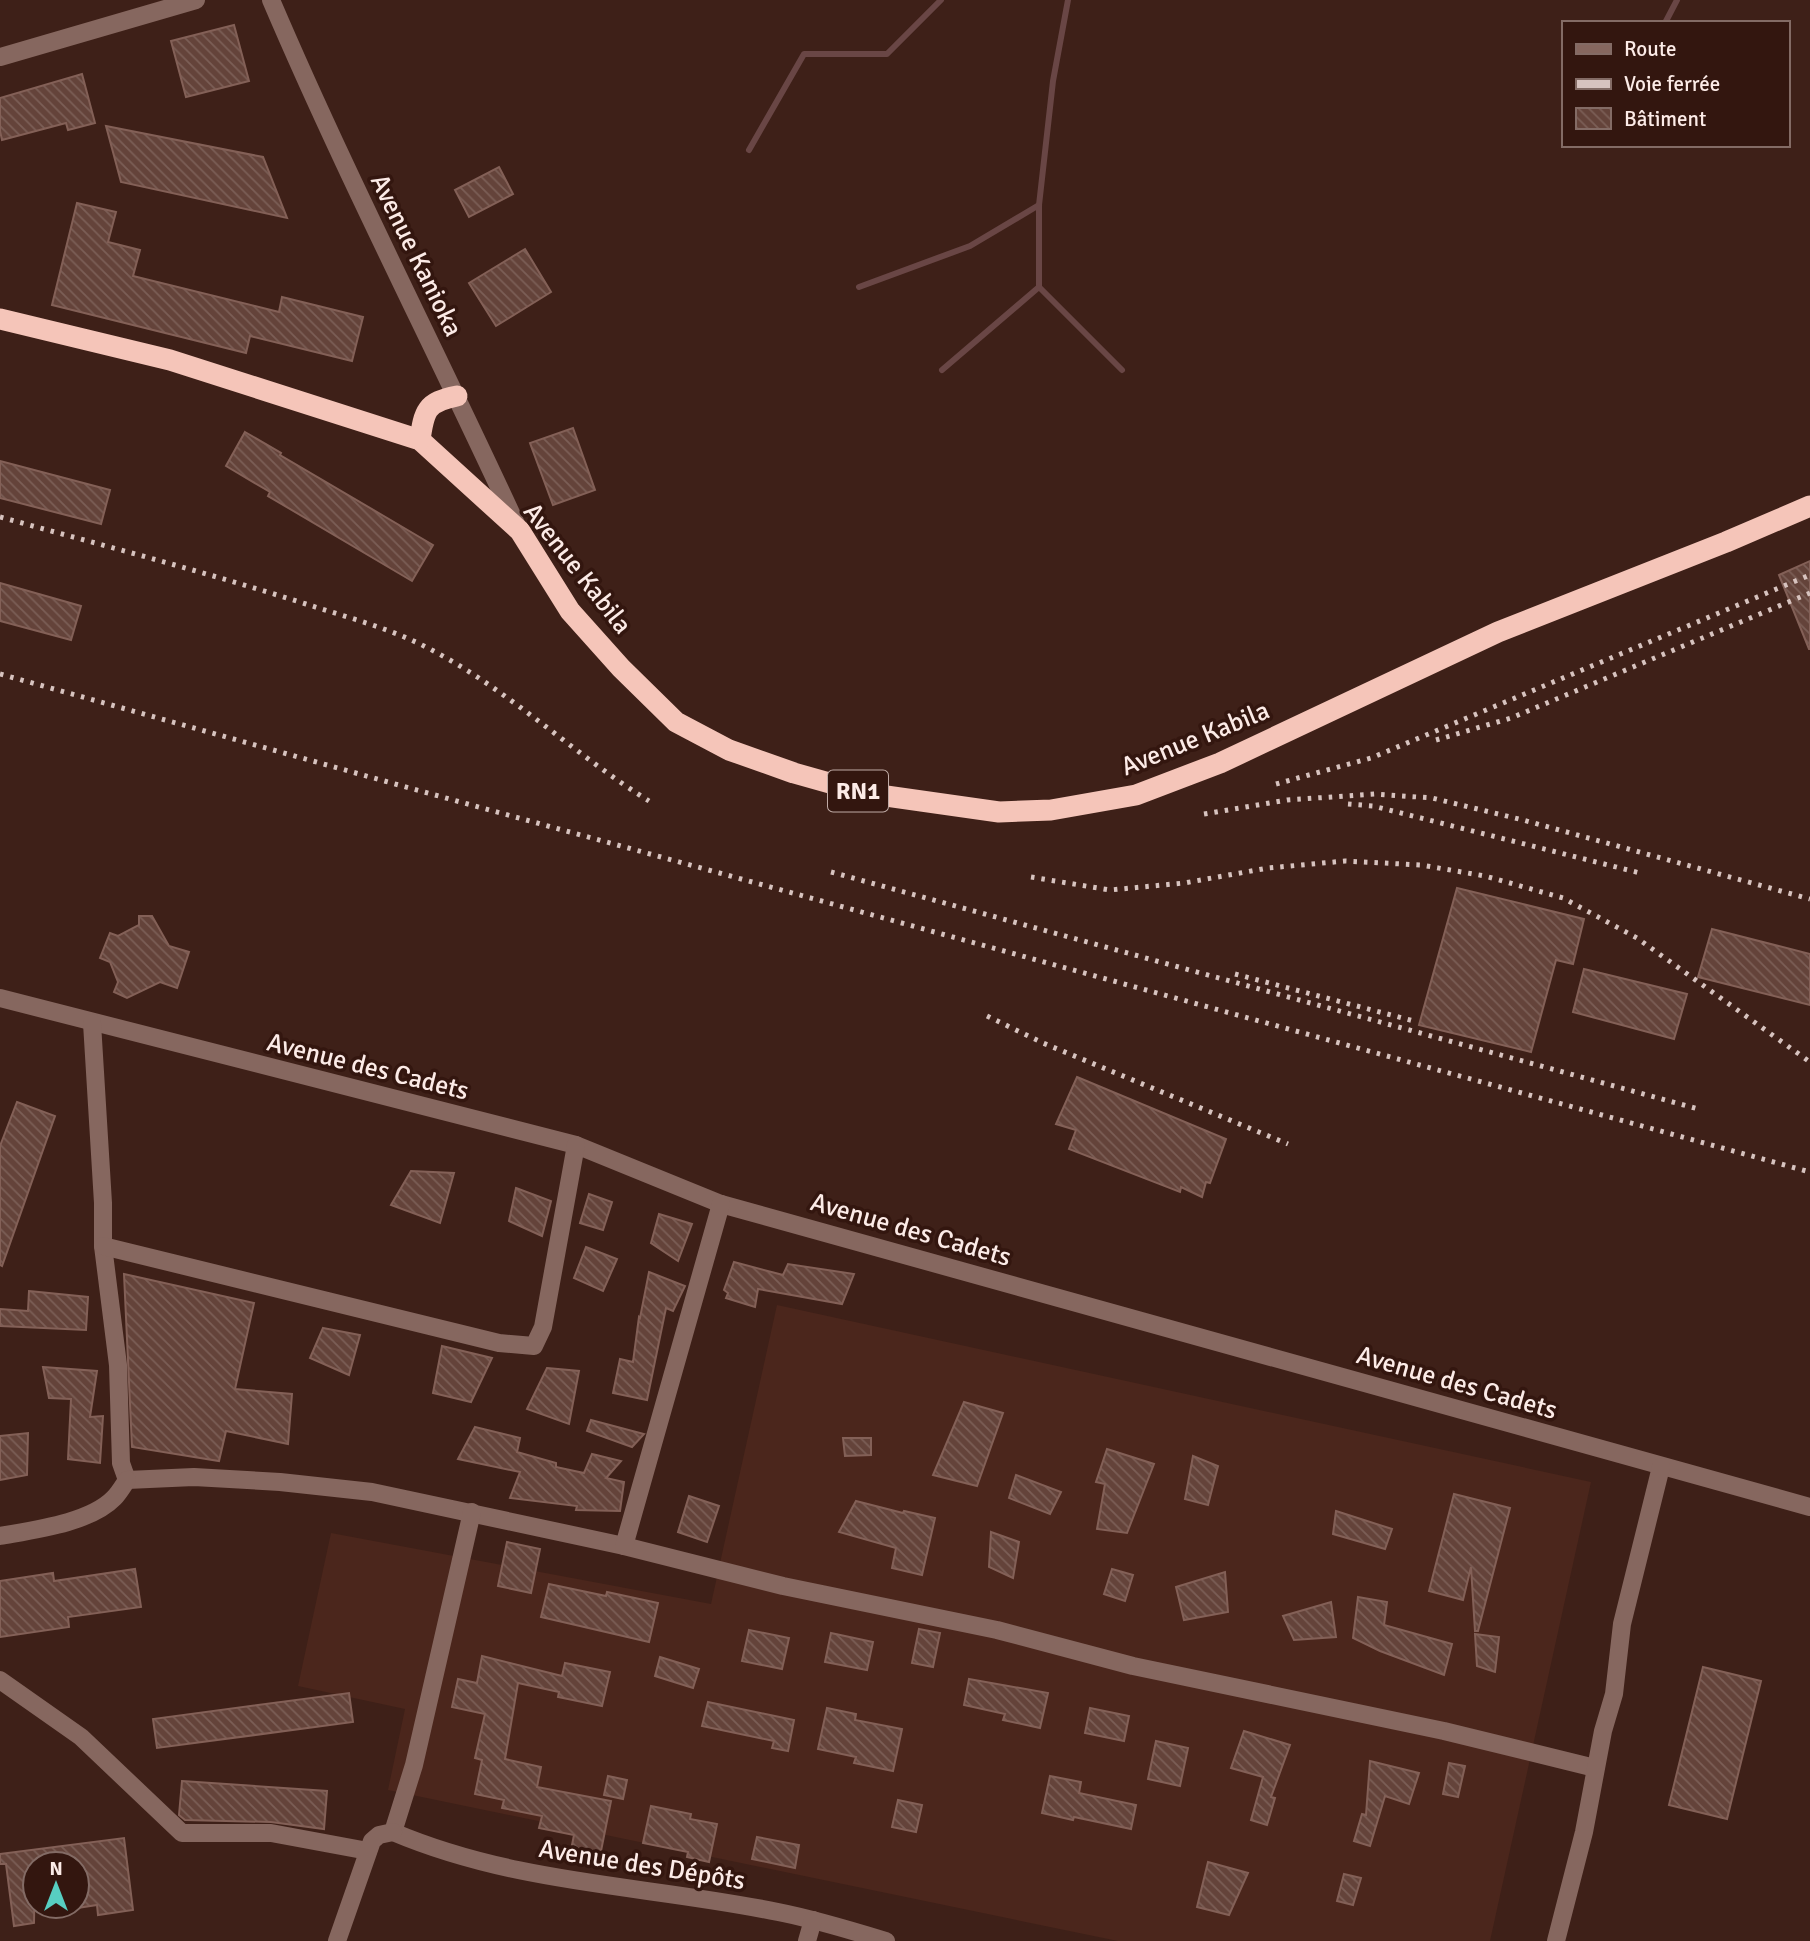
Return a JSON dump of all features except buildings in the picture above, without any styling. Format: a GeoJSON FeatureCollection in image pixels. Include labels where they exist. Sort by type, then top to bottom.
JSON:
{"type":"FeatureCollection","features":[{"type":"Feature","properties":{"kind":"highway","name":"Avenue Kabila"},"geometry":{"type":"LineString","coordinates":[[0,319],[170,360],[420,440],[520,531],[570,611],[621,668],[676,722],[729,750],[794,774],[865,793],[999,812],[1051,810],[1136,795],[1220,763],[1498,632],[1810,506]]}},
{"type":"Feature","properties":{"kind":"highway"},"geometry":{"type":"LineString","coordinates":[[420,440],[423,416],[428,408],[443,399],[457,396]]}},
{"type":"Feature","properties":{"kind":"street"},"geometry":{"type":"LineString","coordinates":[[0,57],[197,0]]}},
{"type":"Feature","properties":{"kind":"street","name":"Avenue Kanioka"},"geometry":{"type":"LineString","coordinates":[[271,0],[365,211],[457,396],[520,531]]}},
{"type":"Feature","properties":{"kind":"street","name":"Avenue des Cadets"},"geometry":{"type":"LineString","coordinates":[[0,998],[576,1145],[721,1203],[1810,1507]]}},
{"type":"Feature","properties":{"kind":"street"},"geometry":{"type":"LineString","coordinates":[[92,1023],[103,1203],[103,1246],[118,1365],[119,1452],[127,1480]]}},
{"type":"Feature","properties":{"kind":"street"},"geometry":{"type":"LineString","coordinates":[[103,1246],[499,1343],[534,1346],[543,1326],[576,1145]]}},
{"type":"Feature","properties":{"kind":"street"},"geometry":{"type":"LineString","coordinates":[[624,1546],[721,1203]]}},
{"type":"Feature","properties":{"kind":"street"},"geometry":{"type":"LineString","coordinates":[[1556,1941],[1584,1832],[1603,1731],[1614,1695],[1622,1624],[1661,1467]]}},
{"type":"Feature","properties":{"kind":"street"},"geometry":{"type":"LineString","coordinates":[[127,1480],[194,1477],[280,1482],[372,1492],[624,1546],[783,1586],[997,1630],[1133,1666],[1444,1731],[1595,1768]]}},
{"type":"Feature","properties":{"kind":"street"},"geometry":{"type":"LineString","coordinates":[[0,1536],[36,1530],[93,1513],[113,1499],[127,1480]]}},
{"type":"Feature","properties":{"kind":"street"},"geometry":{"type":"LineString","coordinates":[[337,1941],[372,1841],[379,1835],[393,1832],[414,1765],[472,1513]]}},
{"type":"Feature","properties":{"kind":"street"},"geometry":{"type":"LineString","coordinates":[[0,1680],[81,1737],[183,1833],[271,1833],[368,1851]]}},
{"type":"Feature","properties":{"kind":"street","name":"Avenue des Dépôts"},"geometry":{"type":"LineString","coordinates":[[393,1832],[455,1855],[528,1872],[777,1912],[886,1941]]}},
{"type":"Feature","properties":{"kind":"street"},"geometry":{"type":"LineString","coordinates":[[807,1941],[813,1920]]}},
{"type":"Feature","properties":{"kind":"shaded area"},"geometry":{"type":"Polygon","coordinates":[[[777,1305],[1591,1482],[1490,1941],[1118,1941],[388,1790],[405,1709],[298,1686],[331,1533],[711,1604],[777,1305]]]}},
{"type":"Feature","properties":{"kind":"waterway"},"geometry":{"type":"LineString","coordinates":[[749,150],[804,54],[887,54],[941,0]]}},
{"type":"Feature","properties":{"kind":"waterway"},"geometry":{"type":"LineString","coordinates":[[942,370],[1039,287],[1039,205],[1053,81],[1068,0]]}},
{"type":"Feature","properties":{"kind":"waterway"},"geometry":{"type":"LineString","coordinates":[[1666,21],[1677,0]]}},
{"type":"Feature","properties":{"kind":"waterway"},"geometry":{"type":"LineString","coordinates":[[859,287],[970,246],[1039,205]]}},
{"type":"Feature","properties":{"kind":"waterway"},"geometry":{"type":"LineString","coordinates":[[1039,287],[1122,370]]}},
{"type":"Feature","properties":{"kind":"railway"},"geometry":{"type":"LineString","coordinates":[[0,517],[268,592],[412,640],[456,663],[512,701],[649,801]]}},
{"type":"Feature","properties":{"kind":"railway"},"geometry":{"type":"LineString","coordinates":[[1276,784],[1371,758],[1810,575]]}},
{"type":"Feature","properties":{"kind":"railway"},"geometry":{"type":"LineString","coordinates":[[1436,740],[1511,718],[1810,593]]}},
{"type":"Feature","properties":{"kind":"railway"},"geometry":{"type":"LineString","coordinates":[[0,674],[1810,1172]]}},
{"type":"Feature","properties":{"kind":"railway"},"geometry":{"type":"LineString","coordinates":[[1204,814],[1287,800],[1375,794],[1432,798],[1523,820],[1810,899]]}},
{"type":"Feature","properties":{"kind":"railway"},"geometry":{"type":"LineString","coordinates":[[1348,804],[1373,806],[1644,874]]}},
{"type":"Feature","properties":{"kind":"railway"},"geometry":{"type":"LineString","coordinates":[[1031,877],[1110,890],[1184,883],[1268,868],[1345,861],[1421,865],[1485,876],[1563,898],[1637,938],[1810,1062]]}},
{"type":"Feature","properties":{"kind":"railway"},"geometry":{"type":"LineString","coordinates":[[831,872],[1702,1110]]}},
{"type":"Feature","properties":{"kind":"railway"},"geometry":{"type":"LineString","coordinates":[[1235,974],[1414,1021]]}},
{"type":"Feature","properties":{"kind":"railway"},"geometry":{"type":"LineString","coordinates":[[987,1016],[1043,1043],[1288,1144]]}}]}
